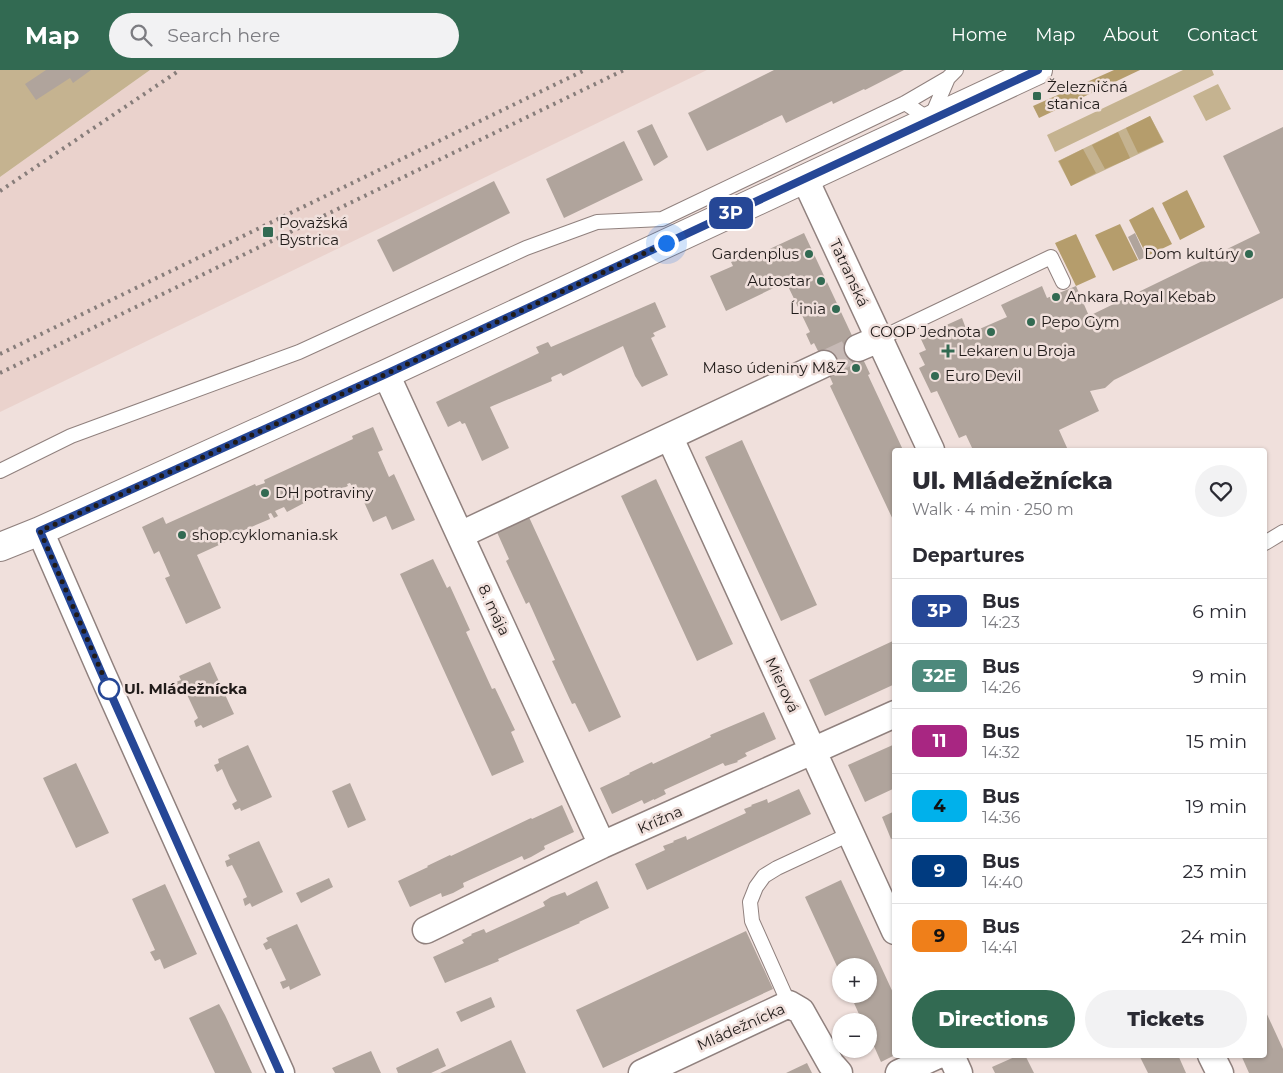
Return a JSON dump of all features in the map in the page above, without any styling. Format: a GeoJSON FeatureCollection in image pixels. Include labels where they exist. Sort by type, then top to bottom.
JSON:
{"type":"FeatureCollection","features":[{"type":"Feature","properties":{"kind":"street"},"geometry":{"type":"LineString","coordinates":[[0,547],[40,531],[386,374],[664,231],[805,179],[1038,70]]}},
{"type":"Feature","properties":{"kind":"street","name":"Tatranská"},"geometry":{"type":"LineString","coordinates":[[805,179],[869,343],[930,448]]}},
{"type":"Feature","properties":{"kind":"street"},"geometry":{"type":"LineString","coordinates":[[460,535],[824,364]]}},
{"type":"Feature","properties":{"kind":"street","name":"8. mája"},"geometry":{"type":"LineString","coordinates":[[386,374],[602,846]]}},
{"type":"Feature","properties":{"kind":"street","name":"Mierová"},"geometry":{"type":"LineString","coordinates":[[670,438],[892,925]]}},
{"type":"Feature","properties":{"kind":"street"},"geometry":{"type":"LineString","coordinates":[[40,531],[280,1073]]}},
{"type":"Feature","properties":{"kind":"street","name":"Krížna"},"geometry":{"type":"LineString","coordinates":[[426,930],[602,846],[892,715]]}},
{"type":"Feature","properties":{"kind":"street","name":"Mládežnícka"},"geometry":{"type":"LineString","coordinates":[[642,1073],[789,1004],[801,1011],[830,1064],[839,1073]]}},
{"type":"Feature","properties":{"kind":"street"},"geometry":{"type":"LineString","coordinates":[[899,1073],[932,1058]]}},
{"type":"Feature","properties":{"kind":"street"},"geometry":{"type":"LineString","coordinates":[[952,1058],[959,1073]]}},
{"type":"Feature","properties":{"kind":"street"},"geometry":{"type":"LineString","coordinates":[[1212,1058],[1220,1073]]}},
{"type":"Feature","properties":{"kind":"lane"},"geometry":{"type":"LineString","coordinates":[[905,103],[930,120],[952,74]]}},
{"type":"Feature","properties":{"kind":"lane"},"geometry":{"type":"LineString","coordinates":[[0,471],[71,436],[299,352],[526,248],[597,222],[664,231],[905,103],[952,74]]}},
{"type":"Feature","properties":{"kind":"lane"},"geometry":{"type":"LineString","coordinates":[[869,343],[1051,257],[1063,282]]}},
{"type":"Feature","properties":{"kind":"lane"},"geometry":{"type":"LineString","coordinates":[[1267,542],[1283,532]]}},
{"type":"Feature","properties":{"kind":"lane"},"geometry":{"type":"LineString","coordinates":[[789,1004],[752,921],[750,902],[756,887],[764,876],[850,834]]}},
{"type":"Feature","properties":{"kind":"shaded area"},"geometry":{"type":"Polygon","coordinates":[[[0,70],[150,70],[0,177],[0,70]]]}},
{"type":"Feature","properties":{"kind":"shaded area"},"geometry":{"type":"Polygon","coordinates":[[[150,70],[707,70],[0,412],[0,177],[150,70]]]}},
{"type":"Feature","properties":{"kind":"shaded area"},"geometry":{"type":"Polygon","coordinates":[[[1114,70],[1140,70],[1039,118],[1033,106],[1114,70]]]}},
{"type":"Feature","properties":{"kind":"shaded area"},"geometry":{"type":"Polygon","coordinates":[[[1183,70],[1212,70],[1214,75],[1055,152],[1047,135],[1183,70]]]}},
{"type":"Feature","properties":{"kind":"shaded area"},"geometry":{"type":"Polygon","coordinates":[[[1218,84],[1231,109],[1206,121],[1193,96],[1218,84]]]}},
{"type":"Feature","properties":{"kind":"shaded area"},"geometry":{"type":"Polygon","coordinates":[[[1150,116],[1164,142],[1071,186],[1058,161],[1150,116]]]}},
{"type":"Feature","properties":{"kind":"shaded area"},"geometry":{"type":"Polygon","coordinates":[[[1150,116],[1163,142],[1138,153],[1126,128],[1150,116]]]}},
{"type":"Feature","properties":{"kind":"shaded area"},"geometry":{"type":"Polygon","coordinates":[[[1118,132],[1130,158],[1105,169],[1092,145],[1118,132]]]}},
{"type":"Feature","properties":{"kind":"shaded area"},"geometry":{"type":"Polygon","coordinates":[[[1083,149],[1096,173],[1071,186],[1059,161],[1083,149]]]}},
{"type":"Feature","properties":{"kind":"shaded area"},"geometry":{"type":"Polygon","coordinates":[[[1187,190],[1205,227],[1180,240],[1162,203],[1187,190]]]}},
{"type":"Feature","properties":{"kind":"shaded area"},"geometry":{"type":"Polygon","coordinates":[[[1153,207],[1172,244],[1147,256],[1129,220],[1153,207]]]}},
{"type":"Feature","properties":{"kind":"shaded area"},"geometry":{"type":"Polygon","coordinates":[[[1120,224],[1138,260],[1113,271],[1095,235],[1120,224]]]}},
{"type":"Feature","properties":{"kind":"shaded area"},"geometry":{"type":"Polygon","coordinates":[[[1076,234],[1096,277],[1076,286],[1055,243],[1076,234]]]}},
{"type":"Feature","properties":{"kind":"building"},"geometry":{"type":"Polygon","coordinates":[[[46,70],[91,70],[73,83],[70,78],[36,100],[25,84],[46,70]]]}},
{"type":"Feature","properties":{"kind":"building"},"geometry":{"type":"Polygon","coordinates":[[[774,70],[904,70],[865,90],[833,104],[832,101],[786,123],[782,115],[707,151],[688,113],[774,70]]]}},
{"type":"Feature","properties":{"kind":"building"},"geometry":{"type":"Polygon","coordinates":[[[652,124],[668,157],[654,166],[637,131],[652,124]]]}},
{"type":"Feature","properties":{"kind":"building"},"geometry":{"type":"Polygon","coordinates":[[[1283,127],[1283,298],[1114,380],[1105,388],[1090,391],[1099,411],[1059,430],[1067,448],[972,448],[966,435],[959,438],[937,391],[931,393],[919,368],[925,365],[919,353],[926,350],[920,337],[962,318],[968,334],[1007,317],[1001,305],[1042,286],[1047,298],[1076,286],[1089,316],[1260,233],[1223,156],[1283,127]]]}},
{"type":"Feature","properties":{"kind":"building"},"geometry":{"type":"Polygon","coordinates":[[[624,141],[643,180],[564,218],[546,179],[624,141]]]}},
{"type":"Feature","properties":{"kind":"building"},"geometry":{"type":"Polygon","coordinates":[[[494,181],[510,213],[393,272],[377,240],[494,181]]]}},
{"type":"Feature","properties":{"kind":"building"},"geometry":{"type":"Polygon","coordinates":[[[804,233],[870,374],[868,375],[902,448],[892,448],[892,518],[830,386],[833,384],[821,357],[814,343],[811,345],[806,334],[810,332],[786,282],[726,311],[710,276],[733,266],[731,262],[742,257],[744,261],[804,233]]]}},
{"type":"Feature","properties":{"kind":"building"},"geometry":{"type":"Polygon","coordinates":[[[1135,233],[1146,257],[1139,260],[1128,237],[1135,233]]]}},
{"type":"Feature","properties":{"kind":"building"},"geometry":{"type":"Polygon","coordinates":[[[655,302],[666,327],[653,333],[655,336],[651,338],[668,375],[642,387],[635,376],[623,346],[563,376],[561,373],[552,377],[552,381],[490,407],[509,448],[482,461],[465,423],[462,424],[460,421],[448,427],[436,402],[539,353],[536,347],[548,342],[551,347],[655,302]]]}},
{"type":"Feature","properties":{"kind":"building"},"geometry":{"type":"Polygon","coordinates":[[[373,427],[383,450],[378,452],[389,477],[394,474],[415,520],[392,530],[386,516],[373,522],[356,484],[352,486],[350,483],[347,484],[348,486],[323,497],[321,494],[287,512],[284,507],[275,511],[278,516],[274,518],[271,513],[268,514],[270,519],[228,537],[230,540],[197,555],[221,608],[186,624],[165,578],[170,576],[159,551],[154,554],[142,527],[163,517],[166,524],[255,484],[256,486],[265,483],[264,480],[353,439],[352,436],[373,427]]]}},
{"type":"Feature","properties":{"kind":"building"},"geometry":{"type":"Polygon","coordinates":[[[742,440],[817,605],[781,621],[705,457],[742,440]]]}},
{"type":"Feature","properties":{"kind":"building"},"geometry":{"type":"Polygon","coordinates":[[[656,479],[733,644],[697,661],[621,496],[656,479]]]}},
{"type":"Feature","properties":{"kind":"building"},"geometry":{"type":"Polygon","coordinates":[[[528,515],[621,717],[589,732],[575,703],[572,704],[552,661],[555,660],[529,602],[526,604],[506,561],[509,559],[496,530],[528,515]]]}},
{"type":"Feature","properties":{"kind":"building"},"geometry":{"type":"Polygon","coordinates":[[[433,559],[447,588],[450,586],[470,630],[466,632],[492,689],[495,688],[515,730],[511,732],[524,762],[492,776],[400,574],[433,559]]]}},
{"type":"Feature","properties":{"kind":"building"},"geometry":{"type":"Polygon","coordinates":[[[892,641],[892,685],[825,716],[809,680],[892,641]]]}},
{"type":"Feature","properties":{"kind":"building"},"geometry":{"type":"Polygon","coordinates":[[[210,662],[234,714],[203,728],[201,725],[196,727],[194,721],[198,718],[183,686],[178,688],[176,682],[181,680],[179,676],[210,662]]]}},
{"type":"Feature","properties":{"kind":"building"},"geometry":{"type":"Polygon","coordinates":[[[764,712],[776,739],[745,753],[747,756],[738,762],[725,766],[723,763],[664,790],[666,794],[654,800],[644,804],[642,800],[612,814],[600,788],[652,762],[653,764],[711,737],[710,735],[764,712]]]}},
{"type":"Feature","properties":{"kind":"building"},"geometry":{"type":"Polygon","coordinates":[[[248,745],[272,797],[241,811],[240,808],[235,810],[232,804],[237,801],[222,769],[217,772],[214,765],[219,763],[218,759],[248,745]]]}},
{"type":"Feature","properties":{"kind":"building"},"geometry":{"type":"Polygon","coordinates":[[[892,745],[892,789],[865,802],[848,765],[892,745]]]}},
{"type":"Feature","properties":{"kind":"building"},"geometry":{"type":"Polygon","coordinates":[[[76,763],[109,833],[76,848],[43,778],[76,763]]]}},
{"type":"Feature","properties":{"kind":"building"},"geometry":{"type":"Polygon","coordinates":[[[350,783],[366,820],[348,828],[332,791],[350,783]]]}},
{"type":"Feature","properties":{"kind":"building"},"geometry":{"type":"Polygon","coordinates":[[[799,789],[811,814],[647,890],[635,864],[665,850],[663,846],[673,841],[686,836],[687,840],[746,813],[744,809],[751,805],[767,799],[768,803],[799,789]]]}},
{"type":"Feature","properties":{"kind":"building"},"geometry":{"type":"Polygon","coordinates":[[[562,805],[574,832],[544,846],[545,849],[531,857],[524,860],[522,856],[463,883],[464,887],[453,893],[442,897],[441,893],[410,907],[398,881],[450,855],[562,805]]]}},
{"type":"Feature","properties":{"kind":"building"},"geometry":{"type":"Polygon","coordinates":[[[892,812],[891,839],[882,817],[892,812]]]}},
{"type":"Feature","properties":{"kind":"building"},"geometry":{"type":"Polygon","coordinates":[[[259,841],[283,892],[252,907],[250,903],[245,906],[243,899],[247,897],[240,881],[232,865],[227,867],[225,861],[230,859],[228,855],[259,841]]]}},
{"type":"Feature","properties":{"kind":"building"},"geometry":{"type":"Polygon","coordinates":[[[329,878],[333,887],[301,903],[296,893],[329,878]]]}},
{"type":"Feature","properties":{"kind":"building"},"geometry":{"type":"Polygon","coordinates":[[[841,880],[877,958],[833,958],[805,897],[841,880]]]}},
{"type":"Feature","properties":{"kind":"building"},"geometry":{"type":"Polygon","coordinates":[[[597,881],[609,908],[580,923],[498,959],[499,961],[445,983],[433,957],[464,943],[462,940],[471,934],[484,929],[486,933],[545,906],[543,902],[551,897],[565,892],[567,896],[597,881]]]}},
{"type":"Feature","properties":{"kind":"building"},"geometry":{"type":"Polygon","coordinates":[[[165,884],[197,954],[164,969],[160,959],[155,961],[150,952],[155,950],[132,899],[165,884]]]}},
{"type":"Feature","properties":{"kind":"building"},"geometry":{"type":"Polygon","coordinates":[[[297,924],[321,975],[290,990],[289,986],[283,989],[280,982],[286,980],[271,948],[266,950],[263,944],[268,941],[266,938],[297,924]]]}},
{"type":"Feature","properties":{"kind":"building"},"geometry":{"type":"Polygon","coordinates":[[[746,931],[773,989],[603,1068],[576,1010],[746,931]]]}},
{"type":"Feature","properties":{"kind":"building"},"geometry":{"type":"Polygon","coordinates":[[[877,958],[892,990],[892,1056],[881,1062],[877,1053],[877,1013],[858,1013],[854,1003],[877,1003],[877,958]]]}},
{"type":"Feature","properties":{"kind":"building"},"geometry":{"type":"Polygon","coordinates":[[[491,997],[495,1007],[461,1022],[456,1012],[491,997]]]}},
{"type":"Feature","properties":{"kind":"building"},"geometry":{"type":"Polygon","coordinates":[[[219,1004],[252,1073],[215,1073],[189,1018],[219,1004]]]}},
{"type":"Feature","properties":{"kind":"building"},"geometry":{"type":"Polygon","coordinates":[[[1267,1014],[1283,1049],[1283,1073],[1249,1073],[1242,1058],[1267,1058],[1267,1014]]]}},
{"type":"Feature","properties":{"kind":"building"},"geometry":{"type":"Polygon","coordinates":[[[511,1040],[526,1073],[440,1073],[511,1040]]]}},
{"type":"Feature","properties":{"kind":"building"},"geometry":{"type":"Polygon","coordinates":[[[438,1048],[446,1066],[431,1073],[398,1073],[396,1068],[438,1048]]]}},
{"type":"Feature","properties":{"kind":"building"},"geometry":{"type":"Polygon","coordinates":[[[371,1051],[381,1073],[335,1073],[332,1068],[371,1051]]]}},
{"type":"Feature","properties":{"kind":"building"},"geometry":{"type":"Polygon","coordinates":[[[1012,1058],[1026,1058],[1034,1073],[995,1073],[992,1067],[1012,1058]]]}},
{"type":"Feature","properties":{"kind":"building"},"geometry":{"type":"Polygon","coordinates":[[[1140,1058],[1179,1058],[1186,1073],[1148,1073],[1140,1058]]]}},
{"type":"Feature","properties":{"kind":"building"},"geometry":{"type":"Polygon","coordinates":[[[807,1063],[812,1073],[786,1073],[807,1063]]]}},
{"type":"Feature","properties":{"kind":"tunnel"},"geometry":{"type":"LineString","coordinates":[[824,364],[858,348]]}},
{"type":"Feature","properties":{"kind":"railway"},"geometry":{"type":"LineString","coordinates":[[0,191],[180,70]]}},
{"type":"Feature","properties":{"kind":"railway"},"geometry":{"type":"LineString","coordinates":[[0,354],[585,70]]}},
{"type":"Feature","properties":{"kind":"railway"},"geometry":{"type":"LineString","coordinates":[[0,373],[624,70]]}},
{"type":"Feature","properties":{"kind":"bus line","name":"3P"},"geometry":{"type":"LineString","coordinates":[[280,1073],[40,531],[386,374],[1038,70]]}},
{"type":"Feature","properties":{"kind":"place","name":"Železničná stanica"},"geometry":{"type":"Point","coordinates":[1037,96]}},
{"type":"Feature","properties":{"kind":"place","name":"Považská Bystrica"},"geometry":{"type":"Point","coordinates":[268,232]}},
{"type":"Feature","properties":{"kind":"place","name":"Gardenplus"},"geometry":{"type":"Point","coordinates":[809,254]}},
{"type":"Feature","properties":{"kind":"place","name":"Dom kultúry"},"geometry":{"type":"Point","coordinates":[1249,254]}},
{"type":"Feature","properties":{"kind":"place","name":"Autostar"},"geometry":{"type":"Point","coordinates":[821,281]}},
{"type":"Feature","properties":{"kind":"place","name":"Ankara Royal Kebab"},"geometry":{"type":"Point","coordinates":[1056,297]}},
{"type":"Feature","properties":{"kind":"place","name":"Ĺinia"},"geometry":{"type":"Point","coordinates":[836,309]}},
{"type":"Feature","properties":{"kind":"place","name":"Pepo Gym"},"geometry":{"type":"Point","coordinates":[1031,322]}},
{"type":"Feature","properties":{"kind":"place","name":"COOP Jednota"},"geometry":{"type":"Point","coordinates":[991,332]}},
{"type":"Feature","properties":{"kind":"place","name":"Lekaren u Broja"},"geometry":{"type":"Point","coordinates":[948,351]}},
{"type":"Feature","properties":{"kind":"place","name":"Maso údeniny M&Z"},"geometry":{"type":"Point","coordinates":[856,368]}},
{"type":"Feature","properties":{"kind":"place","name":"Euro Devil"},"geometry":{"type":"Point","coordinates":[935,376]}},
{"type":"Feature","properties":{"kind":"place","name":"DH potraviny"},"geometry":{"type":"Point","coordinates":[265,493]}},
{"type":"Feature","properties":{"kind":"place","name":"shop.cyklomania.sk"},"geometry":{"type":"Point","coordinates":[182,535]}},
{"type":"Feature","properties":{"kind":"place","name":"Ul. Mládežnícka"},"geometry":{"type":"Point","coordinates":[109,689]}},
{"type":"Feature","properties":{"kind":"route"},"geometry":{"type":"LineString","coordinates":[[109,689],[40,531],[386,374],[666,243]]}}]}
